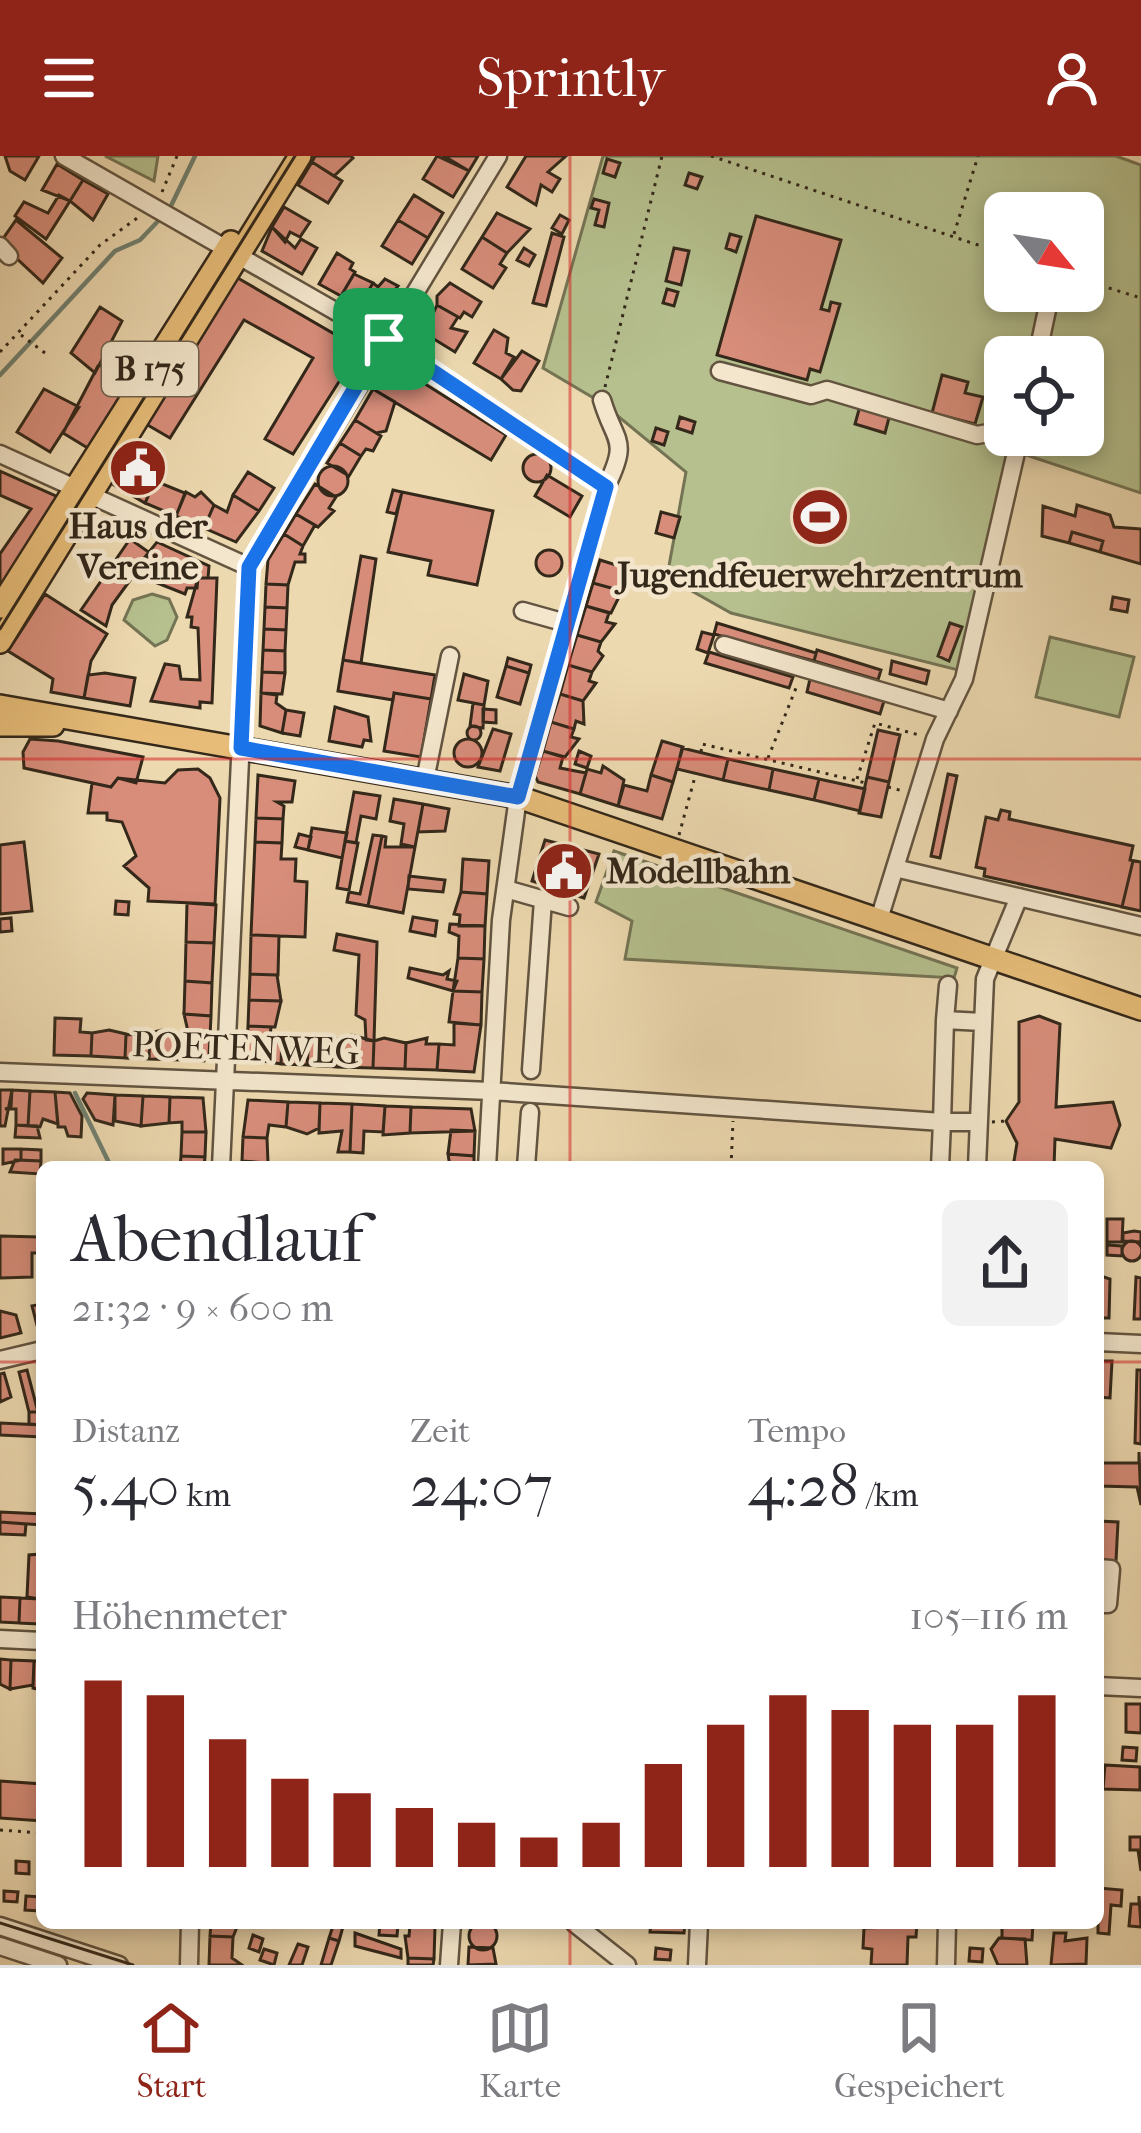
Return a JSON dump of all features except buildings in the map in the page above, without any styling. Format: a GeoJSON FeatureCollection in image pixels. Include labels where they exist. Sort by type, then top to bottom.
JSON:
{"type":"FeatureCollection","features":[{"type":"Feature","properties":{"kind":"main road","name":"B 175"},"geometry":{"type":"LineString","coordinates":[[232,254],[284,156]]}},
{"type":"Feature","properties":{"kind":"main road","name":"B 175"},"geometry":{"type":"LineString","coordinates":[[0,641],[84,493],[232,254],[300,156]]}},
{"type":"Feature","properties":{"kind":"main road","name":"B 175"},"geometry":{"type":"LineString","coordinates":[[0,607],[84,493]]}},
{"type":"Feature","properties":{"kind":"main road"},"geometry":{"type":"LineString","coordinates":[[0,690],[12,708],[518,797],[880,916],[1141,1010]]}},
{"type":"Feature","properties":{"kind":"main road"},"geometry":{"type":"LineString","coordinates":[[0,724],[95,724]]}},
{"type":"Feature","properties":{"kind":"street"},"geometry":{"type":"LineString","coordinates":[[64,156],[384,339],[606,487]]}},
{"type":"Feature","properties":{"kind":"street"},"geometry":{"type":"LineString","coordinates":[[220,1161],[249,567],[498,156]]}},
{"type":"Feature","properties":{"kind":"street"},"geometry":{"type":"LineString","coordinates":[[720,371],[811,395],[827,390],[984,434]]}},
{"type":"Feature","properties":{"kind":"street"},"geometry":{"type":"LineString","coordinates":[[488,1161],[506,889],[518,797],[606,487],[622,456],[621,436],[602,400]]}},
{"type":"Feature","properties":{"kind":"street"},"geometry":{"type":"LineString","coordinates":[[0,454],[249,567]]}},
{"type":"Feature","properties":{"kind":"street"},"geometry":{"type":"LineString","coordinates":[[880,916],[935,739],[981,617],[1016,456]]}},
{"type":"Feature","properties":{"kind":"street"},"geometry":{"type":"LineString","coordinates":[[523,611],[566,623]]}},
{"type":"Feature","properties":{"kind":"street"},"geometry":{"type":"LineString","coordinates":[[724,645],[949,711]]}},
{"type":"Feature","properties":{"kind":"street"},"geometry":{"type":"LineString","coordinates":[[424,780],[450,656]]}},
{"type":"Feature","properties":{"kind":"street"},"geometry":{"type":"LineString","coordinates":[[896,868],[1141,926]]}},
{"type":"Feature","properties":{"kind":"street"},"geometry":{"type":"LineString","coordinates":[[506,889],[569,907]]}},
{"type":"Feature","properties":{"kind":"street"},"geometry":{"type":"LineString","coordinates":[[977,1161],[985,979],[1018,897]]}},
{"type":"Feature","properties":{"kind":"street"},"geometry":{"type":"LineString","coordinates":[[531,1070],[543,900]]}},
{"type":"Feature","properties":{"kind":"street"},"geometry":{"type":"LineString","coordinates":[[940,1161],[948,986]]}},
{"type":"Feature","properties":{"kind":"street"},"geometry":{"type":"LineString","coordinates":[[945,1020],[982,1022]]}},
{"type":"Feature","properties":{"kind":"street","name":"POETENWEG"},"geometry":{"type":"LineString","coordinates":[[0,1072],[490,1090],[978,1122]]}},
{"type":"Feature","properties":{"kind":"street"},"geometry":{"type":"LineString","coordinates":[[526,1161],[530,1112]]}},
{"type":"Feature","properties":{"kind":"street"},"geometry":{"type":"LineString","coordinates":[[1104,1342],[1141,1344]]}},
{"type":"Feature","properties":{"kind":"street"},"geometry":{"type":"LineString","coordinates":[[0,1360],[36,1351]]}},
{"type":"Feature","properties":{"kind":"street"},"geometry":{"type":"LineString","coordinates":[[1104,1568],[1111,1569],[1108,1604],[1104,1604]]}},
{"type":"Feature","properties":{"kind":"street"},"geometry":{"type":"LineString","coordinates":[[0,1640],[36,1641]]}},
{"type":"Feature","properties":{"kind":"street"},"geometry":{"type":"LineString","coordinates":[[1104,1686],[1141,1688]]}},
{"type":"Feature","properties":{"kind":"street"},"geometry":{"type":"LineString","coordinates":[[0,1926],[119,1965]]}},
{"type":"Feature","properties":{"kind":"street"},"geometry":{"type":"LineString","coordinates":[[188,1965],[190,1929]]}},
{"type":"Feature","properties":{"kind":"street"},"geometry":{"type":"LineString","coordinates":[[449,1965],[452,1929]]}},
{"type":"Feature","properties":{"kind":"street"},"geometry":{"type":"LineString","coordinates":[[582,1929],[627,1965]]}},
{"type":"Feature","properties":{"kind":"street"},"geometry":{"type":"LineString","coordinates":[[697,1965],[699,1929]]}},
{"type":"Feature","properties":{"kind":"street"},"geometry":{"type":"LineString","coordinates":[[946,1965],[947,1929]]}},
{"type":"Feature","properties":{"kind":"street"},"geometry":{"type":"LineString","coordinates":[[0,1946],[58,1965]]}},
{"type":"Feature","properties":{"kind":"path"},"geometry":{"type":"LineString","coordinates":[[0,352],[21,335],[100,245],[153,209],[177,156]]}},
{"type":"Feature","properties":{"kind":"path"},"geometry":{"type":"LineString","coordinates":[[602,400],[662,156]]}},
{"type":"Feature","properties":{"kind":"path"},"geometry":{"type":"LineString","coordinates":[[711,156],[984,247]]}},
{"type":"Feature","properties":{"kind":"path"},"geometry":{"type":"LineString","coordinates":[[953,236],[978,156]]}},
{"type":"Feature","properties":{"kind":"path"},"geometry":{"type":"LineString","coordinates":[[1104,287],[1141,298]]}},
{"type":"Feature","properties":{"kind":"path"},"geometry":{"type":"LineString","coordinates":[[21,335],[49,356]]}},
{"type":"Feature","properties":{"kind":"path"},"geometry":{"type":"LineString","coordinates":[[767,760],[804,668]]}},
{"type":"Feature","properties":{"kind":"path"},"geometry":{"type":"LineString","coordinates":[[856,780],[875,723],[935,739]]}},
{"type":"Feature","properties":{"kind":"path"},"geometry":{"type":"LineString","coordinates":[[700,752],[702,745],[866,783]]}},
{"type":"Feature","properties":{"kind":"path"},"geometry":{"type":"LineString","coordinates":[[676,849],[696,773]]}},
{"type":"Feature","properties":{"kind":"path"},"geometry":{"type":"LineString","coordinates":[[731,1161],[734,1106]]}},
{"type":"Feature","properties":{"kind":"path"},"geometry":{"type":"LineString","coordinates":[[0,1831],[36,1833]]}},
{"type":"Feature","properties":{"kind":"green space"},"geometry":{"type":"Polygon","coordinates":[[[105,156],[158,156],[154,181],[105,156]]]}},
{"type":"Feature","properties":{"kind":"green space"},"geometry":{"type":"Polygon","coordinates":[[[603,156],[1116,156],[1141,165],[1141,493],[1029,456],[1104,456],[1104,336],[1047,336],[1053,312],[1104,312],[1104,192],[984,192],[984,312],[1041,312],[1036,336],[984,336],[984,456],[1008,456],[958,670],[731,613],[667,577],[686,472],[602,403],[543,368],[603,156]]]}},
{"type":"Feature","properties":{"kind":"green space"},"geometry":{"type":"Polygon","coordinates":[[[152,594],[169,599],[177,617],[167,640],[155,646],[124,620],[133,600],[152,594]]]}},
{"type":"Feature","properties":{"kind":"green space"},"geometry":{"type":"Polygon","coordinates":[[[1050,637],[1134,657],[1119,717],[1036,697],[1050,637]]]}},
{"type":"Feature","properties":{"kind":"green space"},"geometry":{"type":"Polygon","coordinates":[[[614,851],[957,968],[954,978],[625,959],[632,921],[596,902],[614,851]]]}},
{"type":"Feature","properties":{"kind":"waterway"},"geometry":{"type":"LineString","coordinates":[[169,210],[195,156]]}},
{"type":"Feature","properties":{"kind":"waterway"},"geometry":{"type":"LineString","coordinates":[[0,375],[115,251],[140,240],[161,218]]}},
{"type":"Feature","properties":{"kind":"waterway"},"geometry":{"type":"LineString","coordinates":[[75,1093],[108,1161]]}},
{"type":"Feature","properties":{"kind":"tram line"},"geometry":{"type":"LineString","coordinates":[[0,629],[295,156]]}},
{"type":"Feature","properties":{"kind":"tram line"},"geometry":{"type":"LineString","coordinates":[[0,1923],[133,1965]]}},
{"type":"Feature","properties":{"kind":"place","name":"Haus der Vereine"},"geometry":{"type":"Point","coordinates":[138,468]}},
{"type":"Feature","properties":{"kind":"place","name":"Jugendfeuerwehrzentrum"},"geometry":{"type":"Point","coordinates":[820,517]}},
{"type":"Feature","properties":{"kind":"place","name":"Modellbahn"},"geometry":{"type":"Point","coordinates":[564,871]}},
{"type":"Feature","properties":{"kind":"route"},"geometry":{"type":"LineString","coordinates":[[384,339],[511,419],[606,487],[518,797],[241,748],[249,567],[384,339]]}}]}
